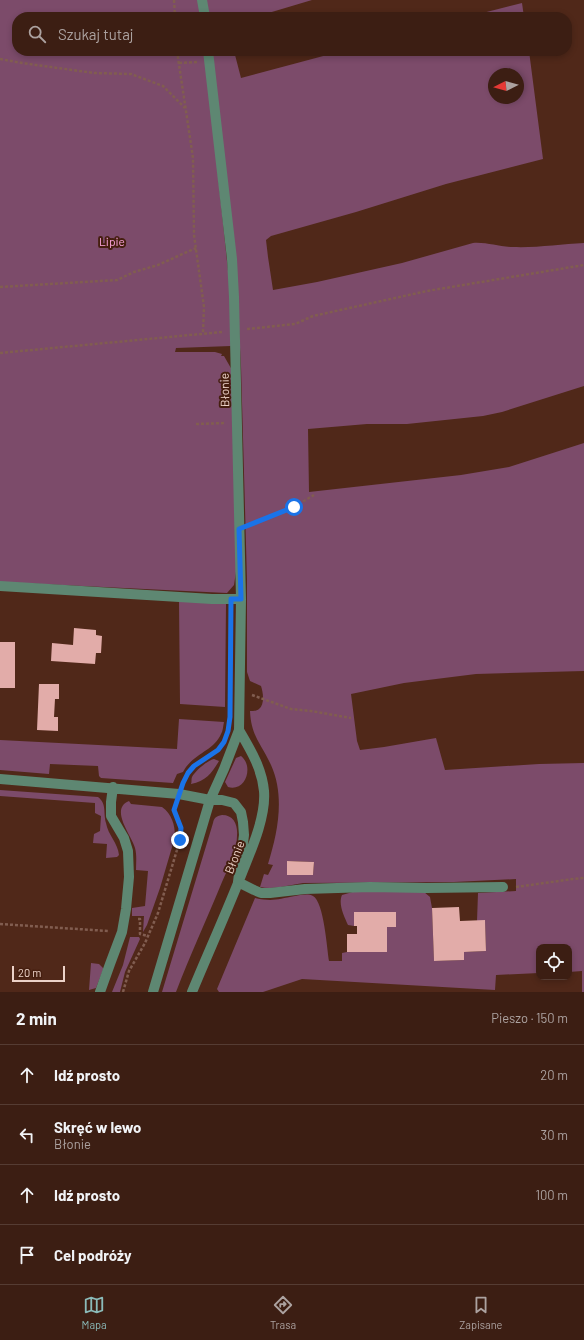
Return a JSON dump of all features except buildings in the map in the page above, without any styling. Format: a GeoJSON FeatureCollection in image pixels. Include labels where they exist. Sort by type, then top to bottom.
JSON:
{"type":"FeatureCollection","features":[{"type":"Feature","properties":{"kind":"street"},"geometry":{"type":"LineString","coordinates":[[202,0],[203,12]]}},
{"type":"Feature","properties":{"kind":"street","name":"Błonie"},"geometry":{"type":"LineString","coordinates":[[153,992],[210,800],[239,730],[241,599],[236,331],[232,259],[209,56]]}},
{"type":"Feature","properties":{"kind":"street"},"geometry":{"type":"LineString","coordinates":[[0,586],[212,599],[241,599]]}},
{"type":"Feature","properties":{"kind":"street","name":"Błonie"},"geometry":{"type":"LineString","coordinates":[[192,992],[252,846],[264,805],[262,777],[258,765],[239,730]]}},
{"type":"Feature","properties":{"kind":"street"},"geometry":{"type":"LineString","coordinates":[[0,779],[113,787],[179,794],[234,803],[240,812],[243,822],[244,835],[238,882],[261,893],[305,889],[370,887],[503,887]]}},
{"type":"Feature","properties":{"kind":"street"},"geometry":{"type":"LineString","coordinates":[[100,992],[122,932],[128,894],[128,851],[124,838],[111,816],[113,787]]}},
{"type":"Feature","properties":{"kind":"path"},"geometry":{"type":"LineString","coordinates":[[174,0],[175,12]]}},
{"type":"Feature","properties":{"kind":"path"},"geometry":{"type":"LineString","coordinates":[[178,56],[193,158],[194,235],[204,307],[203,333]]}},
{"type":"Feature","properties":{"kind":"path"},"geometry":{"type":"LineString","coordinates":[[0,59],[94,73],[131,74],[162,86],[186,108]]}},
{"type":"Feature","properties":{"kind":"path"},"geometry":{"type":"LineString","coordinates":[[0,287],[117,280],[134,272],[158,265],[196,248]]}},
{"type":"Feature","properties":{"kind":"path"},"geometry":{"type":"LineString","coordinates":[[0,353],[295,324],[313,316],[427,291],[584,265]]}},
{"type":"Feature","properties":{"kind":"path"},"geometry":{"type":"LineString","coordinates":[[196,424],[237,423]]}},
{"type":"Feature","properties":{"kind":"path"},"geometry":{"type":"LineString","coordinates":[[239,529],[294,507],[314,495]]}},
{"type":"Feature","properties":{"kind":"path"},"geometry":{"type":"LineString","coordinates":[[240,693],[258,696],[291,709],[351,718]]}},
{"type":"Feature","properties":{"kind":"path"},"geometry":{"type":"LineString","coordinates":[[123,992],[133,961],[139,954],[148,936],[162,900],[180,840],[181,828],[174,810],[183,783],[191,769],[200,760],[218,750]]}},
{"type":"Feature","properties":{"kind":"path"},"geometry":{"type":"LineString","coordinates":[[503,887],[515,887],[584,878]]}},
{"type":"Feature","properties":{"kind":"path"},"geometry":{"type":"LineString","coordinates":[[136,919],[140,919],[140,934],[148,936]]}},
{"type":"Feature","properties":{"kind":"path"},"geometry":{"type":"LineString","coordinates":[[0,924],[122,932]]}},
{"type":"Feature","properties":{"kind":"green space","name":"Lipie"},"geometry":{"type":"Polygon","coordinates":[[[0,0],[200,0],[201,12],[12,12],[12,56],[206,56],[230,290],[231,346],[176,348],[175,352],[215,352],[222,354],[221,356],[224,356],[232,370],[237,565],[234,585],[227,593],[0,582],[0,0]]]}},
{"type":"Feature","properties":{"kind":"green space"},"geometry":{"type":"Polygon","coordinates":[[[206,0],[312,0],[272,12],[207,12],[206,0]]]}},
{"type":"Feature","properties":{"kind":"green space"},"geometry":{"type":"Polygon","coordinates":[[[522,3],[523,12],[487,12],[522,3]]]}},
{"type":"Feature","properties":{"kind":"green space"},"geometry":{"type":"Polygon","coordinates":[[[213,56],[235,56],[241,78],[323,56],[530,56],[543,159],[446,184],[356,212],[271,236],[266,240],[273,290],[402,263],[473,243],[522,247],[584,243],[584,386],[502,412],[483,416],[407,424],[367,424],[308,429],[309,492],[461,475],[509,467],[584,443],[584,671],[476,674],[404,683],[351,694],[357,741],[360,750],[436,738],[445,770],[539,764],[584,763],[584,992],[582,992],[582,971],[572,972],[572,944],[536,944],[536,973],[496,975],[495,990],[302,979],[263,992],[219,992],[217,989],[255,898],[271,900],[304,894],[313,896],[317,900],[320,907],[329,961],[342,961],[342,953],[347,952],[387,952],[387,927],[396,927],[395,912],[354,912],[354,926],[348,925],[341,906],[342,895],[356,891],[424,892],[430,897],[432,908],[434,961],[464,960],[464,952],[486,951],[485,921],[477,921],[478,893],[516,891],[516,879],[454,882],[303,883],[276,888],[260,887],[264,874],[268,875],[273,865],[268,864],[275,839],[279,802],[278,789],[271,765],[252,727],[250,711],[256,711],[261,707],[263,698],[261,686],[250,681],[247,672],[247,580],[241,366],[235,255],[213,56]],[[287,861],[287,875],[313,875],[314,862],[287,861]]]}},
{"type":"Feature","properties":{"kind":"green space"},"geometry":{"type":"Polygon","coordinates":[[[179,601],[226,604],[225,707],[180,704],[179,601]]]}},
{"type":"Feature","properties":{"kind":"green space"},"geometry":{"type":"Polygon","coordinates":[[[179,719],[224,722],[218,740],[192,761],[183,772],[177,774],[173,783],[101,778],[99,776],[98,766],[50,764],[49,774],[0,770],[0,740],[177,749],[179,719]]]}},
{"type":"Feature","properties":{"kind":"green space"},"geometry":{"type":"Polygon","coordinates":[[[241,756],[245,760],[247,766],[246,777],[239,786],[234,788],[228,787],[225,782],[236,758],[241,756]]]}},
{"type":"Feature","properties":{"kind":"green space"},"geometry":{"type":"Polygon","coordinates":[[[214,759],[219,761],[211,773],[205,779],[191,784],[192,777],[196,772],[205,764],[214,759]]]}},
{"type":"Feature","properties":{"kind":"green space"},"geometry":{"type":"Polygon","coordinates":[[[0,790],[98,797],[103,802],[107,827],[117,847],[119,855],[117,857],[106,858],[107,844],[93,843],[94,834],[100,831],[101,816],[95,813],[95,803],[0,796],[0,790]]]}},
{"type":"Feature","properties":{"kind":"green space"},"geometry":{"type":"Polygon","coordinates":[[[129,801],[131,804],[162,807],[171,816],[175,833],[160,888],[147,925],[143,932],[144,916],[132,916],[132,908],[145,906],[148,871],[136,870],[135,848],[121,816],[123,805],[129,801]]]}},
{"type":"Feature","properties":{"kind":"green space"},"geometry":{"type":"Polygon","coordinates":[[[222,815],[230,817],[236,825],[237,842],[234,854],[176,992],[162,992],[213,821],[222,815]]]}},
{"type":"Feature","properties":{"kind":"green space"},"geometry":{"type":"Polygon","coordinates":[[[130,937],[139,937],[140,939],[125,972],[120,992],[112,992],[123,965],[130,937]]]}},
{"type":"Feature","properties":{"kind":"green space"},"geometry":{"type":"Polygon","coordinates":[[[91,963],[99,964],[103,970],[96,988],[89,990],[91,963]]]}},
{"type":"Feature","properties":{"kind":"route"},"geometry":{"type":"LineString","coordinates":[[180,840],[182,833],[181,828],[174,810],[183,783],[188,773],[200,760],[218,750],[224,742],[228,731],[230,717],[231,599],[241,599],[239,529],[294,507]]}}]}
